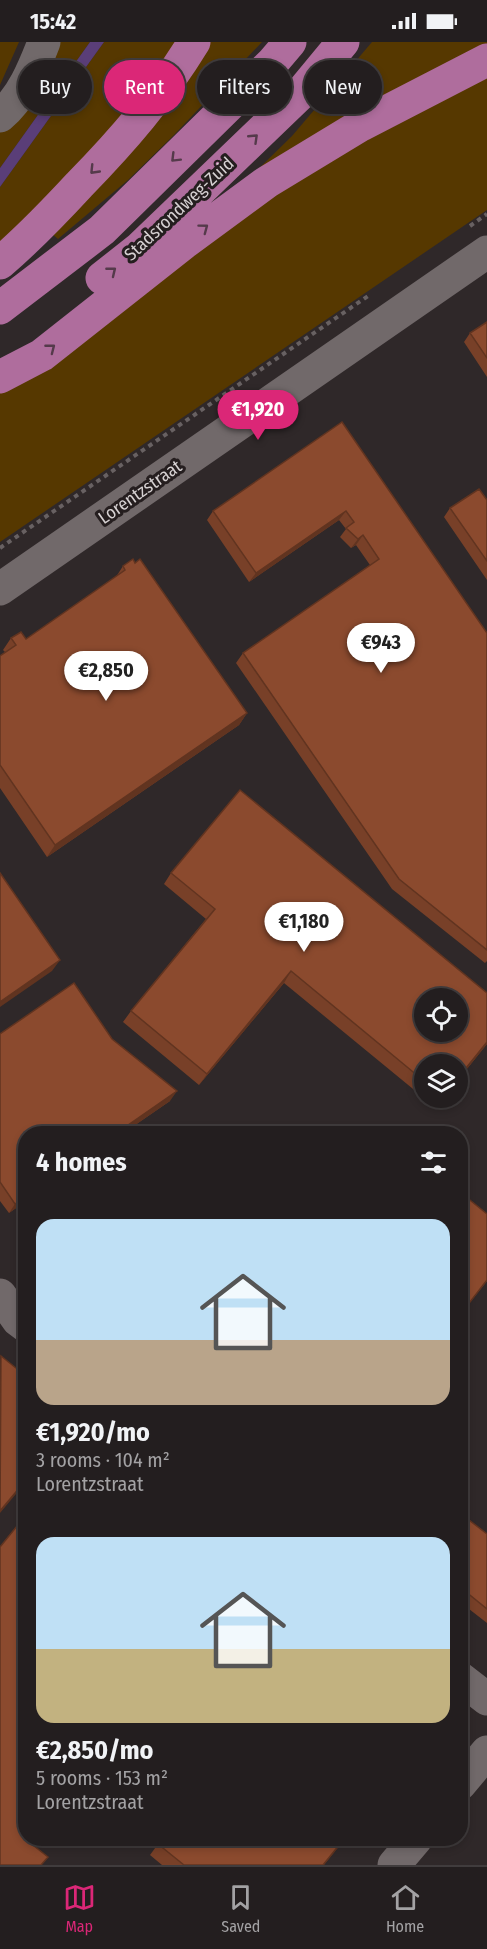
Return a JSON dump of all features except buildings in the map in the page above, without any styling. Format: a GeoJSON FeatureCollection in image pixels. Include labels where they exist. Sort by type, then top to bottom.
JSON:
{"type":"FeatureCollection","features":[{"type":"Feature","properties":{"kind":"highway"},"geometry":{"type":"LineString","coordinates":[[0,263],[30,237],[126,136],[177,70],[194,42]]}},
{"type":"Feature","properties":{"kind":"highway","name":"Stadsrondweg-Zuid"},"geometry":{"type":"LineString","coordinates":[[0,308],[102,230],[273,62],[290,42]]}},
{"type":"Feature","properties":{"kind":"highway","name":"Stadsrondweg-Zuid"},"geometry":{"type":"LineString","coordinates":[[0,360],[140,248],[300,94],[343,42]]}},
{"type":"Feature","properties":{"kind":"highway"},"geometry":{"type":"LineString","coordinates":[[0,377],[42,355],[184,243],[267,182],[361,125],[487,60]]}},
{"type":"Feature","properties":{"kind":"street"},"geometry":{"type":"LineString","coordinates":[[0,116],[6,111],[33,71],[44,42]]}},
{"type":"Feature","properties":{"kind":"street","name":"Lorentzstraat"},"geometry":{"type":"LineString","coordinates":[[0,589],[477,240]]}},
{"type":"Feature","properties":{"kind":"street"},"geometry":{"type":"LineString","coordinates":[[0,1295],[18,1320]]}},
{"type":"Feature","properties":{"kind":"street"},"geometry":{"type":"LineString","coordinates":[[468,1684],[487,1699]]}},
{"type":"Feature","properties":{"kind":"street"},"geometry":{"type":"LineString","coordinates":[[468,1775],[487,1752]]}},
{"type":"Feature","properties":{"kind":"street"},"geometry":{"type":"LineString","coordinates":[[394,1865],[410,1846]]}},
{"type":"Feature","properties":{"kind":"path"},"geometry":{"type":"LineString","coordinates":[[477,240],[487,214]]}},
{"type":"Feature","properties":{"kind":"path","name":"Lorentzstraat"},"geometry":{"type":"LineString","coordinates":[[0,548],[370,294]]}},
{"type":"Feature","properties":{"kind":"shaded area"},"geometry":{"type":"Polygon","coordinates":[[[0,42],[19,42],[0,85],[0,42]]]}},
{"type":"Feature","properties":{"kind":"shaded area"},"geometry":{"type":"Polygon","coordinates":[[[57,42],[90,42],[77,60],[47,60],[57,42]]]}},
{"type":"Feature","properties":{"kind":"shaded area"},"geometry":{"type":"Polygon","coordinates":[[[90,42],[104,42],[91,60],[77,60],[90,42]]]}},
{"type":"Feature","properties":{"kind":"shaded area"},"geometry":{"type":"Polygon","coordinates":[[[104,42],[181,42],[169,60],[104,60],[104,114],[126,114],[0,254],[0,187],[52,114],[92,114],[91,60],[104,42]]]}},
{"type":"Feature","properties":{"kind":"shaded area"},"geometry":{"type":"Polygon","coordinates":[[[206,42],[262,42],[245,60],[197,60],[197,111],[128,180],[58,239],[51,233],[148,114],[185,114],[185,68],[206,42]]]}},
{"type":"Feature","properties":{"kind":"shaded area"},"geometry":{"type":"Polygon","coordinates":[[[372,42],[487,42],[487,52],[193,233],[292,136],[311,114],[382,114],[382,60],[357,60],[372,42]]]}},
{"type":"Feature","properties":{"kind":"shaded area"},"geometry":{"type":"Polygon","coordinates":[[[487,73],[487,210],[0,542],[0,391],[178,262],[383,122],[487,73]]]}},
{"type":"Feature","properties":{"kind":"shaded area"},"geometry":{"type":"Polygon","coordinates":[[[18,114],[39,114],[0,168],[0,132],[18,114]]]}},
{"type":"Feature","properties":{"kind":"shaded area"},"geometry":{"type":"Polygon","coordinates":[[[39,114],[52,114],[0,187],[0,168],[39,114]]]}}]}
